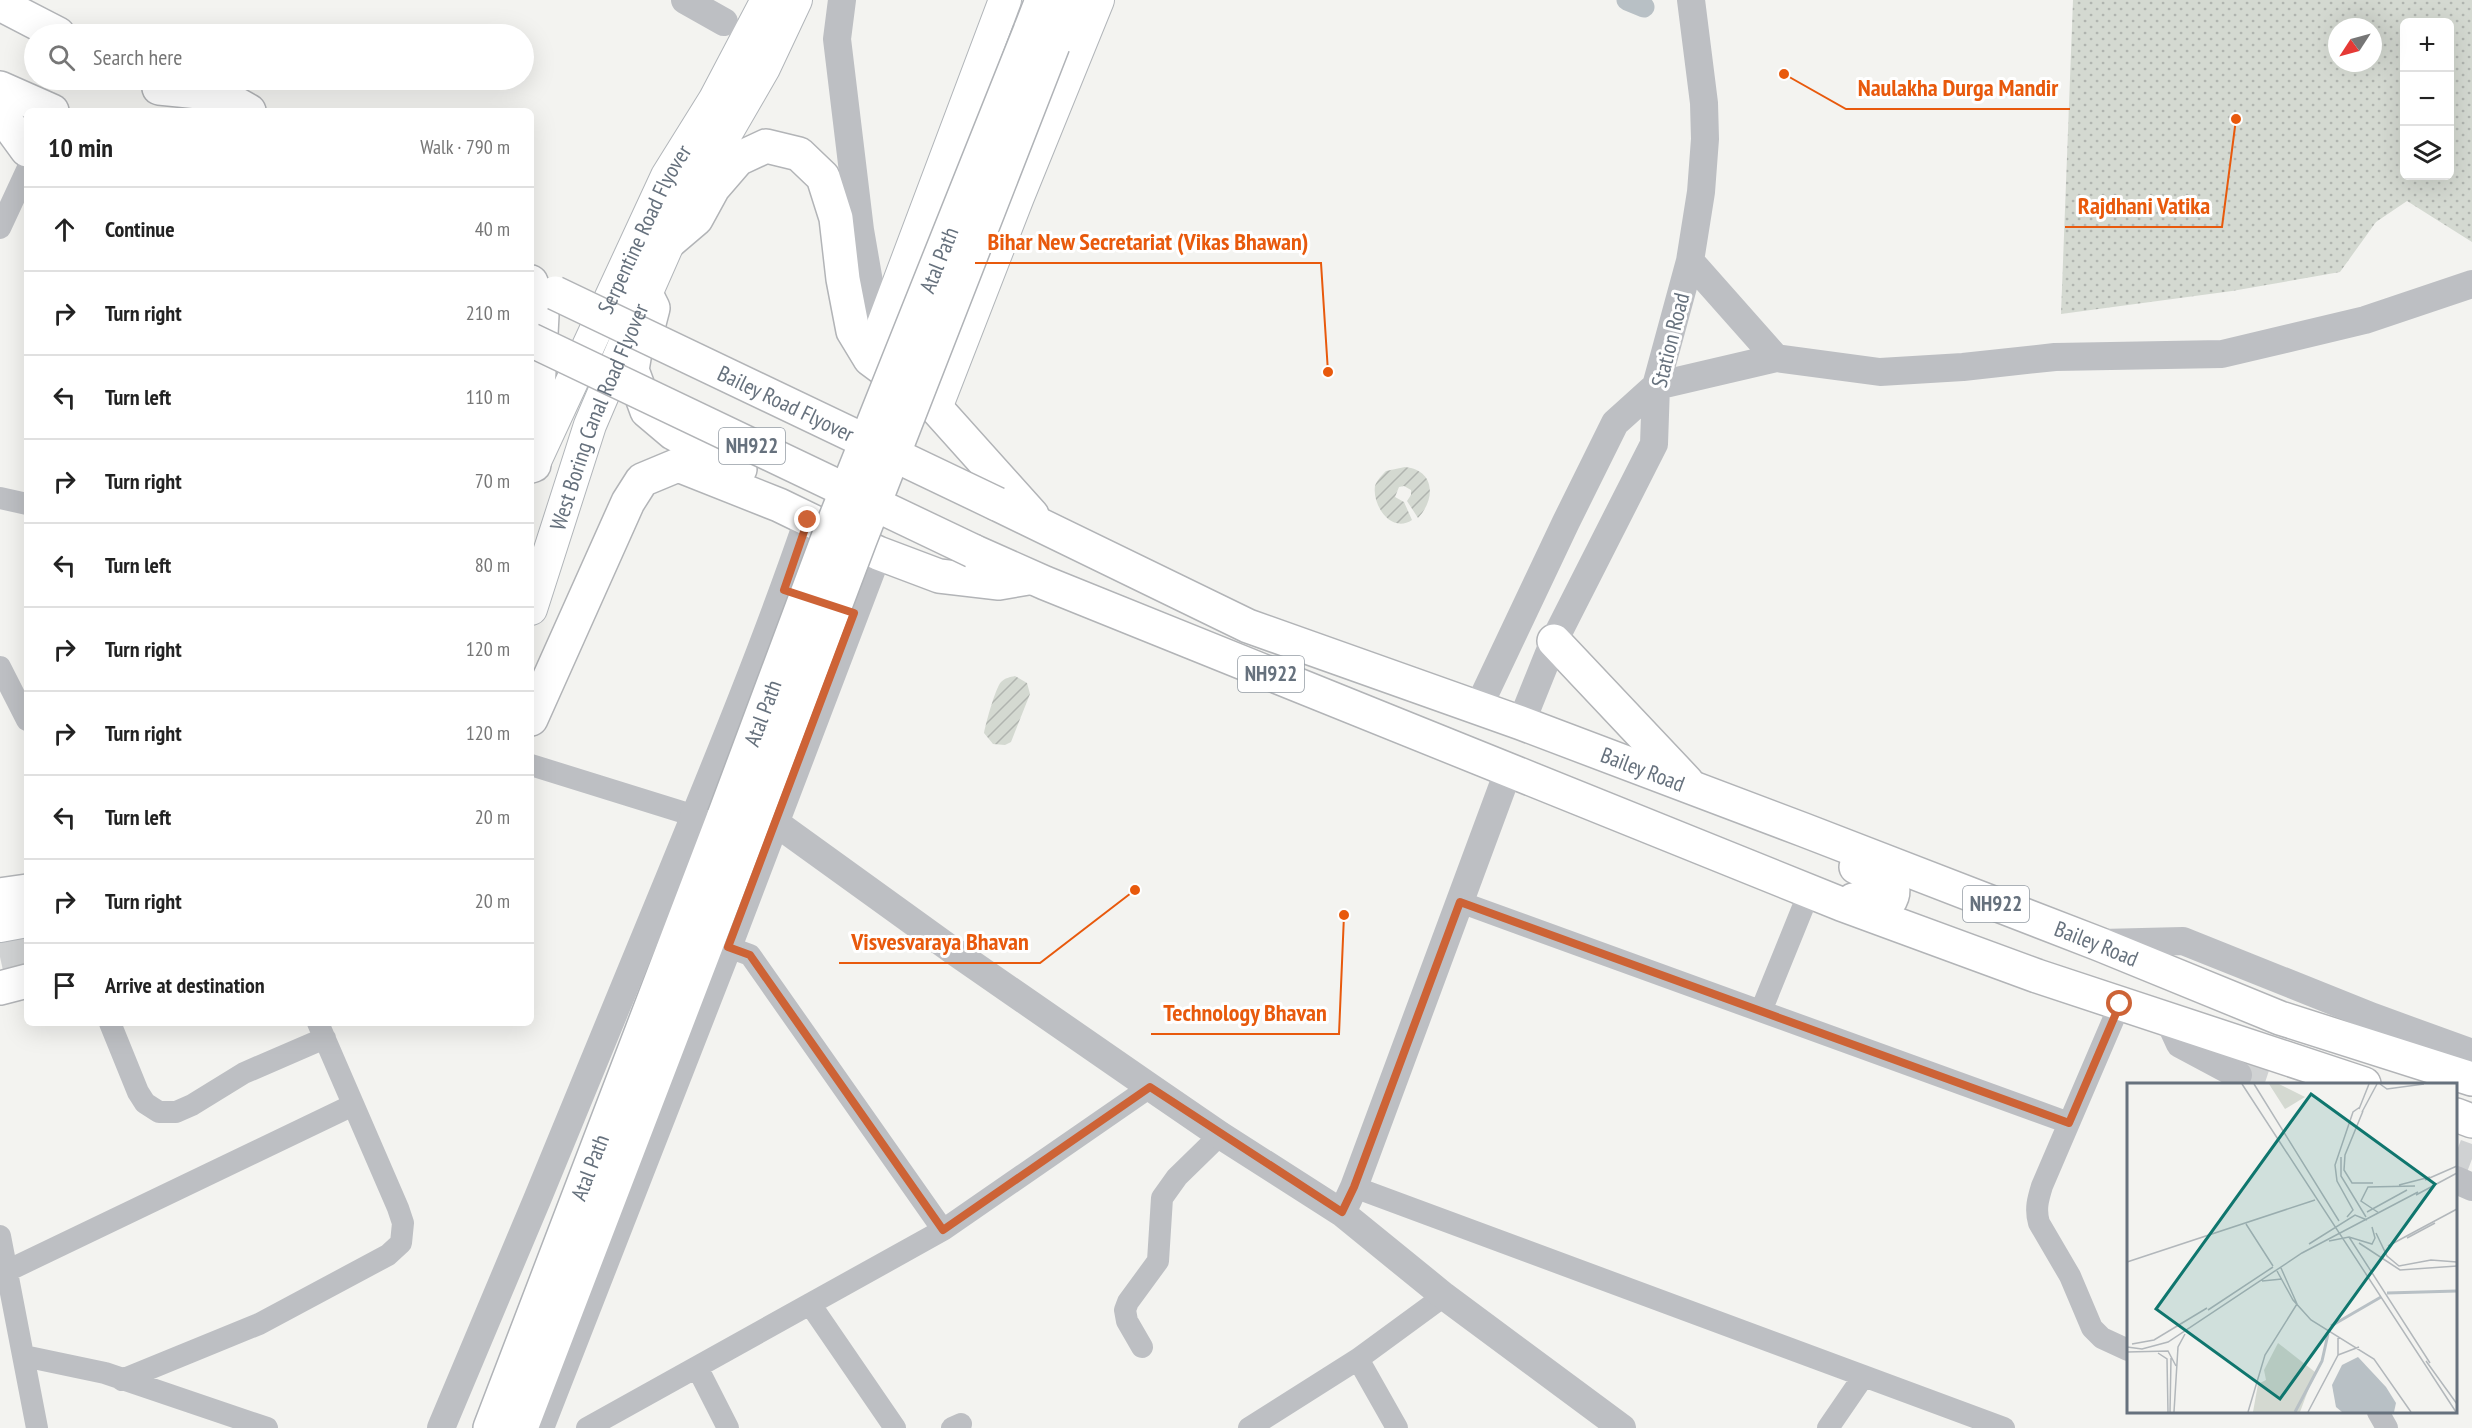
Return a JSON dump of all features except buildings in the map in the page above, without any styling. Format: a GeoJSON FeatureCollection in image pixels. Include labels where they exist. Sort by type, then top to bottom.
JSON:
{"type":"FeatureCollection","features":[{"type":"Feature","properties":{"kind":"main road","name":"Serpentine Road Flyover"},"geometry":{"type":"LineString","coordinates":[[534,463],[542,441],[667,176],[716,99],[767,0]]}},
{"type":"Feature","properties":{"kind":"main road","name":"Serpentine Road Flyover"},"geometry":{"type":"LineString","coordinates":[[646,294],[687,201],[764,68],[796,0]]}},
{"type":"Feature","properties":{"kind":"main road"},"geometry":{"type":"LineString","coordinates":[[862,345],[1005,0]]}},
{"type":"Feature","properties":{"kind":"main road","name":"Atal Path"},"geometry":{"type":"LineString","coordinates":[[490,1428],[736,822],[860,540],[1041,38],[1042,0]]}},
{"type":"Feature","properties":{"kind":"main road","name":"Atal Path"},"geometry":{"type":"LineString","coordinates":[[1041,38],[1071,0]]}},
{"type":"Feature","properties":{"kind":"main road"},"geometry":{"type":"LineString","coordinates":[[936,408],[1018,196],[1098,0]]}},
{"type":"Feature","properties":{"kind":"main road"},"geometry":{"type":"LineString","coordinates":[[0,4],[39,24]]}},
{"type":"Feature","properties":{"kind":"main road"},"geometry":{"type":"LineString","coordinates":[[0,88],[45,108]]}},
{"type":"Feature","properties":{"kind":"main road"},"geometry":{"type":"LineString","coordinates":[[164,90],[198,108]]}},
{"type":"Feature","properties":{"kind":"main road"},"geometry":{"type":"LineString","coordinates":[[192,90],[219,94],[244,108]]}},
{"type":"Feature","properties":{"kind":"main road"},"geometry":{"type":"LineString","coordinates":[[0,113],[24,146]]}},
{"type":"Feature","properties":{"kind":"main road"},"geometry":{"type":"LineString","coordinates":[[669,242],[696,219],[713,188],[738,159],[766,146],[800,154],[823,177],[836,218],[843,279],[862,345],[936,408],[1041,525]]}},
{"type":"Feature","properties":{"kind":"main road","name":"Bailey Road Flyover"},"geometry":{"type":"LineString","coordinates":[[534,282],[1041,525]]}},
{"type":"Feature","properties":{"kind":"main road"},"geometry":{"type":"LineString","coordinates":[[534,290],[542,315],[534,437]]}},
{"type":"Feature","properties":{"kind":"main road"},"geometry":{"type":"LineString","coordinates":[[646,294],[653,308],[646,335],[635,352],[632,370],[647,411],[673,433],[721,460],[894,542],[964,567],[1022,573]]}},
{"type":"Feature","properties":{"kind":"main road","name":"West Boring Canal Road Flyover"},"geometry":{"type":"LineString","coordinates":[[534,600],[590,425],[646,294]]}},
{"type":"Feature","properties":{"kind":"main road","name":"NH922"},"geometry":{"type":"LineString","coordinates":[[534,341],[1022,573],[1841,904],[2120,1004],[2174,1031],[2360,1083]]}},
{"type":"Feature","properties":{"kind":"main road"},"geometry":{"type":"LineString","coordinates":[[534,712],[628,502],[642,480],[678,465],[779,505],[878,553],[939,576],[999,583],[1022,573]]}},
{"type":"Feature","properties":{"kind":"main road","name":"NH922"},"geometry":{"type":"LineString","coordinates":[[1041,525],[1248,626],[1521,723]]}},
{"type":"Feature","properties":{"kind":"main road"},"geometry":{"type":"LineString","coordinates":[[1554,641],[1693,788]]}},
{"type":"Feature","properties":{"kind":"main road","name":"Bailey Road"},"geometry":{"type":"LineString","coordinates":[[1521,723],[2099,944],[2280,1018],[2472,1080]]}},
{"type":"Feature","properties":{"kind":"main road","name":"Atal Path"},"geometry":{"type":"LineString","coordinates":[[521,1428],[736,822]]}},
{"type":"Feature","properties":{"kind":"main road"},"geometry":{"type":"LineString","coordinates":[[1804,830],[1839,861],[1888,879],[1892,885],[1893,897],[1888,904],[1876,907],[1855,900],[1841,904]]}},
{"type":"Feature","properties":{"kind":"main road"},"geometry":{"type":"LineString","coordinates":[[0,895],[24,891]]}},
{"type":"Feature","properties":{"kind":"main road"},"geometry":{"type":"LineString","coordinates":[[0,926],[24,922]]}},
{"type":"Feature","properties":{"kind":"main road"},"geometry":{"type":"LineString","coordinates":[[0,988],[24,982]]}},
{"type":"Feature","properties":{"kind":"main road"},"geometry":{"type":"LineString","coordinates":[[2457,1115],[2472,1121]]}},
{"type":"Feature","properties":{"kind":"street"},"geometry":{"type":"LineString","coordinates":[[685,0],[724,22]]}},
{"type":"Feature","properties":{"kind":"street"},"geometry":{"type":"LineString","coordinates":[[842,0],[837,39],[860,230],[873,305],[862,345]]}},
{"type":"Feature","properties":{"kind":"street","name":"Station Road"},"geometry":{"type":"LineString","coordinates":[[1521,723],[1554,641],[1654,444],[1656,386],[1690,261],[1701,192],[1705,140],[1701,75],[1691,0]]}},
{"type":"Feature","properties":{"kind":"street"},"geometry":{"type":"LineString","coordinates":[[0,228],[24,176]]}},
{"type":"Feature","properties":{"kind":"street"},"geometry":{"type":"LineString","coordinates":[[1690,261],[1776,358]]}},
{"type":"Feature","properties":{"kind":"street"},"geometry":{"type":"LineString","coordinates":[[1478,708],[1566,522],[1616,423],[1656,386],[1776,358],[1881,372],[1963,367],[2055,357],[2222,354],[2364,320],[2472,284]]}},
{"type":"Feature","properties":{"kind":"street"},"geometry":{"type":"LineString","coordinates":[[0,498],[24,503]]}},
{"type":"Feature","properties":{"kind":"street"},"geometry":{"type":"LineString","coordinates":[[540,1428],[728,947],[736,822],[784,590],[808,520]]}},
{"type":"Feature","properties":{"kind":"street"},"geometry":{"type":"LineString","coordinates":[[441,1428],[590,1076],[854,613],[878,553]]}},
{"type":"Feature","properties":{"kind":"street"},"geometry":{"type":"LineString","coordinates":[[784,590],[854,613]]}},
{"type":"Feature","properties":{"kind":"street"},"geometry":{"type":"LineString","coordinates":[[0,667],[24,714]]}},
{"type":"Feature","properties":{"kind":"street"},"geometry":{"type":"LineString","coordinates":[[534,766],[736,822],[952,950],[1220,1135],[1348,1200],[1863,1377],[2004,1428]]}},
{"type":"Feature","properties":{"kind":"street"},"geometry":{"type":"LineString","coordinates":[[1348,1200],[1509,769]]}},
{"type":"Feature","properties":{"kind":"street"},"geometry":{"type":"LineString","coordinates":[[1761,1011],[1810,890]]}},
{"type":"Feature","properties":{"kind":"street"},"geometry":{"type":"LineString","coordinates":[[1460,902],[2069,1123]]}},
{"type":"Feature","properties":{"kind":"street"},"geometry":{"type":"LineString","coordinates":[[2099,944],[2183,941],[2373,1017],[2472,1053]]}},
{"type":"Feature","properties":{"kind":"street"},"geometry":{"type":"LineString","coordinates":[[728,947],[750,955],[943,1230]]}},
{"type":"Feature","properties":{"kind":"street"},"geometry":{"type":"LineString","coordinates":[[2120,1004],[2042,1186],[2036,1214],[2070,1276],[2092,1328],[2102,1338],[2127,1350]]}},
{"type":"Feature","properties":{"kind":"street"},"geometry":{"type":"LineString","coordinates":[[111,1026],[138,1092],[145,1103],[159,1112],[176,1112],[192,1105],[244,1073],[322,1031],[403,1223],[401,1243],[388,1255],[259,1324],[122,1380]]}},
{"type":"Feature","properties":{"kind":"street"},"geometry":{"type":"LineString","coordinates":[[2174,1031],[2229,1080]]}},
{"type":"Feature","properties":{"kind":"street"},"geometry":{"type":"LineString","coordinates":[[587,1428],[943,1230],[1150,1087]]}},
{"type":"Feature","properties":{"kind":"street"},"geometry":{"type":"LineString","coordinates":[[7,1271],[353,1106]]}},
{"type":"Feature","properties":{"kind":"street"},"geometry":{"type":"LineString","coordinates":[[1142,1347],[1127,1321],[1125,1310],[1128,1302],[1158,1261],[1162,1198],[1177,1177],[1220,1135]]}},
{"type":"Feature","properties":{"kind":"street"},"geometry":{"type":"LineString","coordinates":[[2457,1180],[2472,1187]]}},
{"type":"Feature","properties":{"kind":"street"},"geometry":{"type":"LineString","coordinates":[[1348,1200],[1444,1296],[1622,1428]]}},
{"type":"Feature","properties":{"kind":"street"},"geometry":{"type":"LineString","coordinates":[[0,1236],[37,1428]]}},
{"type":"Feature","properties":{"kind":"street"},"geometry":{"type":"LineString","coordinates":[[1253,1427],[1358,1359],[1444,1296]]}},
{"type":"Feature","properties":{"kind":"street"},"geometry":{"type":"LineString","coordinates":[[810,1304],[895,1428]]}},
{"type":"Feature","properties":{"kind":"street"},"geometry":{"type":"LineString","coordinates":[[24,1356],[84,1368],[267,1428]]}},
{"type":"Feature","properties":{"kind":"street"},"geometry":{"type":"LineString","coordinates":[[1358,1359],[1397,1428]]}},
{"type":"Feature","properties":{"kind":"street"},"geometry":{"type":"LineString","coordinates":[[697,1367],[728,1428]]}},
{"type":"Feature","properties":{"kind":"street"},"geometry":{"type":"LineString","coordinates":[[1828,1428],[1863,1377]]}},
{"type":"Feature","properties":{"kind":"street"},"geometry":{"type":"LineString","coordinates":[[2379,1413],[2387,1428]]}},
{"type":"Feature","properties":{"kind":"shaded area"},"geometry":{"type":"Polygon","coordinates":[[[2073,0],[2472,0],[2472,242],[2407,201],[2376,222],[2340,272],[2232,291],[2061,314],[2073,0]]]}},
{"type":"Feature","properties":{"kind":"shaded area"},"geometry":{"type":"Polygon","coordinates":[[[1405,467],[1415,469],[1427,479],[1430,494],[1418,518],[1407,501],[1411,490],[1404,486],[1399,487],[1395,497],[1404,502],[1412,520],[1397,523],[1390,520],[1380,509],[1375,486],[1386,471],[1405,467]]]}},
{"type":"Feature","properties":{"kind":"shaded area"},"geometry":{"type":"Polygon","coordinates":[[[1015,676],[1027,683],[1030,694],[1011,742],[1005,745],[993,744],[984,733],[989,714],[1001,682],[1015,676]]]}},
{"type":"Feature","properties":{"kind":"waterway"},"geometry":{"type":"LineString","coordinates":[[1627,0],[1644,7]]}},
{"type":"Feature","properties":{"kind":"tunnel"},"geometry":{"type":"LineString","coordinates":[[0,957],[24,952]]}},
{"type":"Feature","properties":{"kind":"tunnel"},"geometry":{"type":"LineString","coordinates":[[2238,1075],[2262,1083]]}},
{"type":"Feature","properties":{"kind":"tunnel"},"geometry":{"type":"LineString","coordinates":[[2457,1153],[2472,1159]]}},
{"type":"Feature","properties":{"kind":"place","name":"Naulakha Durga Mandir"},"geometry":{"type":"Point","coordinates":[1784,74]}},
{"type":"Feature","properties":{"kind":"place","name":"Rajdhani Vatika"},"geometry":{"type":"Point","coordinates":[2236,119]}},
{"type":"Feature","properties":{"kind":"place","name":"Bihar New Secretariat (Vikas Bhawan)"},"geometry":{"type":"Point","coordinates":[1328,372]}},
{"type":"Feature","properties":{"kind":"place","name":"Visvesvaraya Bhavan"},"geometry":{"type":"Point","coordinates":[1135,890]}},
{"type":"Feature","properties":{"kind":"place","name":"Technology Bhavan"},"geometry":{"type":"Point","coordinates":[1344,915]}},
{"type":"Feature","properties":{"kind":"route"},"geometry":{"type":"LineString","coordinates":[[808,520],[784,590],[854,613],[728,947],[750,955],[943,1230],[1150,1087],[1220,1135],[1342,1212],[1354,1187],[1460,902],[2069,1123],[2120,1004]]}}]}
